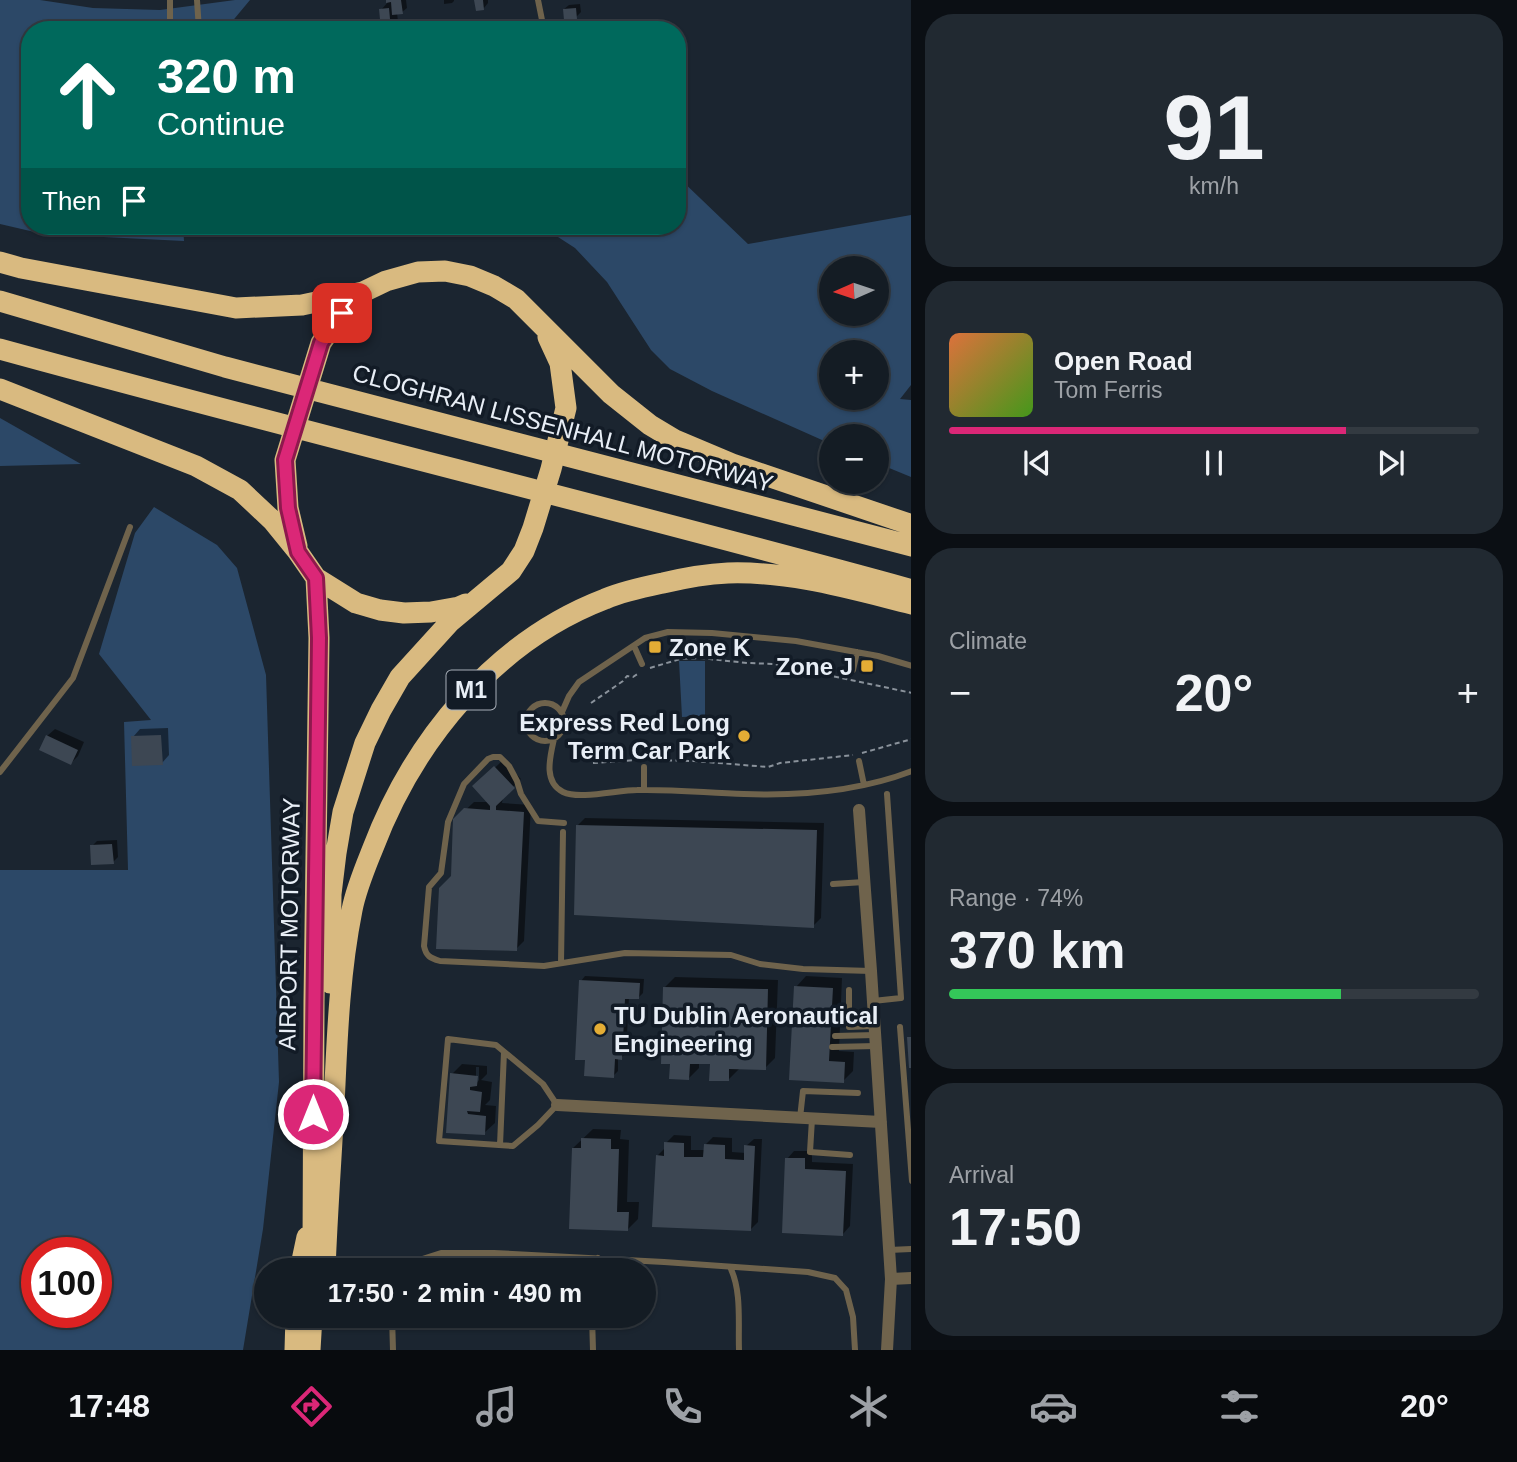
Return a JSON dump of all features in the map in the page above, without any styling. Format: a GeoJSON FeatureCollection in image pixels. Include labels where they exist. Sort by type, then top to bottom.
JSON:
{"type":"FeatureCollection","features":[{"type":"Feature","properties":{"kind":"highway"},"geometry":{"type":"LineString","coordinates":[[0,262],[34,271],[236,308],[302,305],[363,292],[386,281],[418,272],[445,271],[470,276],[516,299],[611,394],[650,425],[675,440],[732,464],[911,525]]}},
{"type":"Feature","properties":{"kind":"highway"},"geometry":{"type":"LineString","coordinates":[[298,552],[288,508],[285,460],[321,343],[342,313],[363,292]]}},
{"type":"Feature","properties":{"kind":"highway","name":"CLOGHRAN LISSENHALL MOTORWAY"},"geometry":{"type":"LineString","coordinates":[[0,301],[225,366],[911,546]]}},
{"type":"Feature","properties":{"kind":"highway"},"geometry":{"type":"LineString","coordinates":[[0,389],[196,466],[240,490],[272,520],[316,578],[356,603],[404,614],[431,612],[459,607],[486,592],[510,571],[524,551],[533,528],[566,408],[560,363],[542,326]]}},
{"type":"Feature","properties":{"kind":"highway"},"geometry":{"type":"LineString","coordinates":[[0,349],[911,590]]}},
{"type":"Feature","properties":{"kind":"highway","name":"AIRPORT MOTORWAY"},"geometry":{"type":"LineString","coordinates":[[325,1258],[338,1009],[352,907],[383,822],[408,772],[433,735],[474,686],[532,638],[567,617],[604,599],[684,578],[728,573],[785,576],[828,583],[911,604]]}},
{"type":"Feature","properties":{"kind":"highway","name":"AIRPORT MOTORWAY"},"geometry":{"type":"LineString","coordinates":[[313,1258],[319,638],[316,578]]}},
{"type":"Feature","properties":{"kind":"highway","name":"M1"},"geometry":{"type":"LineString","coordinates":[[326,1245],[331,894],[343,812],[365,743],[400,677],[450,622],[486,592]]}},
{"type":"Feature","properties":{"kind":"highway"},"geometry":{"type":"LineString","coordinates":[[303,1258],[312,1214]]}},
{"type":"Feature","properties":{"kind":"highway"},"geometry":{"type":"LineString","coordinates":[[295,1350],[296,1328]]}},
{"type":"Feature","properties":{"kind":"highway"},"geometry":{"type":"LineString","coordinates":[[310,1350],[311,1328]]}},
{"type":"Feature","properties":{"kind":"highway"},"geometry":{"type":"LineString","coordinates":[[322,1350],[323,1328]]}},
{"type":"Feature","properties":{"kind":"street"},"geometry":{"type":"LineString","coordinates":[[859,810],[891,1279],[887,1350]]}},
{"type":"Feature","properties":{"kind":"street"},"geometry":{"type":"LineString","coordinates":[[557,1105],[881,1122]]}},
{"type":"Feature","properties":{"kind":"street"},"geometry":{"type":"LineString","coordinates":[[891,1279],[911,1279]]}},
{"type":"Feature","properties":{"kind":"lane"},"geometry":{"type":"LineString","coordinates":[[170,0],[170,21]]}},
{"type":"Feature","properties":{"kind":"lane"},"geometry":{"type":"LineString","coordinates":[[197,0],[198,21]]}},
{"type":"Feature","properties":{"kind":"lane"},"geometry":{"type":"LineString","coordinates":[[538,0],[542,21]]}},
{"type":"Feature","properties":{"kind":"lane"},"geometry":{"type":"LineString","coordinates":[[0,772],[73,678],[130,527]]}},
{"type":"Feature","properties":{"kind":"lane"},"geometry":{"type":"LineString","coordinates":[[562,712],[579,682],[645,638],[668,632],[796,641],[878,656],[911,666]]}},
{"type":"Feature","properties":{"kind":"lane"},"geometry":{"type":"LineString","coordinates":[[634,646],[643,668]]}},
{"type":"Feature","properties":{"kind":"lane"},"geometry":{"type":"LineString","coordinates":[[853,670],[857,652]]}},
{"type":"Feature","properties":{"kind":"lane"},"geometry":{"type":"LineString","coordinates":[[553,704],[562,712],[565,724],[563,731],[554,739],[541,741],[527,728],[527,716],[534,705],[553,704]]}},
{"type":"Feature","properties":{"kind":"lane"},"geometry":{"type":"LineString","coordinates":[[554,739],[548,770],[552,782],[561,792],[573,795],[644,790],[747,794],[831,792],[889,780],[911,771]]}},
{"type":"Feature","properties":{"kind":"lane"},"geometry":{"type":"LineString","coordinates":[[564,823],[538,821],[521,794],[509,766],[500,757],[488,760],[464,784],[448,822],[441,873],[429,887],[424,946],[426,954],[440,961],[544,966],[625,953],[731,955],[760,964],[803,969],[871,971]]}},
{"type":"Feature","properties":{"kind":"lane"},"geometry":{"type":"LineString","coordinates":[[859,761],[863,785]]}},
{"type":"Feature","properties":{"kind":"lane"},"geometry":{"type":"LineString","coordinates":[[644,767],[644,790]]}},
{"type":"Feature","properties":{"kind":"lane"},"geometry":{"type":"LineString","coordinates":[[873,1001],[901,998],[887,794]]}},
{"type":"Feature","properties":{"kind":"lane"},"geometry":{"type":"LineString","coordinates":[[561,963],[564,832]]}},
{"type":"Feature","properties":{"kind":"lane"},"geometry":{"type":"LineString","coordinates":[[833,884],[864,882]]}},
{"type":"Feature","properties":{"kind":"lane"},"geometry":{"type":"LineString","coordinates":[[849,990],[849,1027],[875,1036]]}},
{"type":"Feature","properties":{"kind":"lane"},"geometry":{"type":"LineString","coordinates":[[900,1027],[911,1168]]}},
{"type":"Feature","properties":{"kind":"lane"},"geometry":{"type":"LineString","coordinates":[[835,1037],[875,1036]]}},
{"type":"Feature","properties":{"kind":"lane"},"geometry":{"type":"LineString","coordinates":[[832,1047],[875,1036]]}},
{"type":"Feature","properties":{"kind":"lane"},"geometry":{"type":"LineString","coordinates":[[448,1039],[496,1045],[504,1052],[543,1084],[557,1105],[513,1146],[439,1141],[448,1039]]}},
{"type":"Feature","properties":{"kind":"lane"},"geometry":{"type":"LineString","coordinates":[[500,1145],[504,1052]]}},
{"type":"Feature","properties":{"kind":"lane"},"geometry":{"type":"LineString","coordinates":[[850,1155],[810,1152],[803,1091],[858,1093]]}},
{"type":"Feature","properties":{"kind":"lane"},"geometry":{"type":"LineString","coordinates":[[889,1250],[911,1249]]}},
{"type":"Feature","properties":{"kind":"lane"},"geometry":{"type":"LineString","coordinates":[[425,1258],[441,1253],[494,1252],[598,1258]]}},
{"type":"Feature","properties":{"kind":"lane"},"geometry":{"type":"LineString","coordinates":[[656,1262],[808,1272],[835,1278],[846,1290],[853,1317],[855,1350]]}},
{"type":"Feature","properties":{"kind":"lane"},"geometry":{"type":"LineString","coordinates":[[730,1266],[737,1292],[738,1350]]}},
{"type":"Feature","properties":{"kind":"lane"},"geometry":{"type":"LineString","coordinates":[[392,1328],[393,1350]]}},
{"type":"Feature","properties":{"kind":"lane"},"geometry":{"type":"LineString","coordinates":[[592,1328],[593,1350]]}},
{"type":"Feature","properties":{"kind":"path"},"geometry":{"type":"LineString","coordinates":[[591,703],[627,676],[633,677],[643,668],[680,659],[700,658],[775,664],[911,693]]}},
{"type":"Feature","properties":{"kind":"path"},"geometry":{"type":"LineString","coordinates":[[593,763],[634,760],[694,761],[768,767],[780,763],[852,755],[911,739]]}},
{"type":"Feature","properties":{"kind":"shaded area"},"geometry":{"type":"Polygon","coordinates":[[[0,0],[40,0],[93,8],[160,10],[250,0],[232,21],[21,21],[21,229],[0,224],[0,0]]]}},
{"type":"Feature","properties":{"kind":"shaded area"},"geometry":{"type":"Polygon","coordinates":[[[686,185],[748,244],[911,215],[911,385],[900,399],[911,400],[911,477],[889,468],[889,424],[819,424],[819,439],[712,391],[670,369],[651,350],[607,282],[575,248],[555,235],[686,235],[686,185]]]}},
{"type":"Feature","properties":{"kind":"shaded area"},"geometry":{"type":"Polygon","coordinates":[[[63,235],[184,235],[184,241],[63,235]]]}},
{"type":"Feature","properties":{"kind":"shaded area"},"geometry":{"type":"Polygon","coordinates":[[[0,418],[81,464],[0,466],[0,418]]]}},
{"type":"Feature","properties":{"kind":"shaded area"},"geometry":{"type":"Polygon","coordinates":[[[154,507],[217,545],[237,568],[266,675],[279,1082],[263,1229],[258,1258],[254,1258],[254,1283],[243,1350],[0,1350],[0,870],[128,870],[124,722],[151,720],[99,654],[135,533],[154,507]]]}},
{"type":"Feature","properties":{"kind":"shaded area"},"geometry":{"type":"Polygon","coordinates":[[[679,661],[705,661],[705,716],[682,717],[679,661]]]}},
{"type":"Feature","properties":{"kind":"building"},"geometry":{"type":"Polygon","coordinates":[[[386,0],[401,0],[403,14],[392,15],[391,2],[386,3],[386,0]]]}},
{"type":"Feature","properties":{"kind":"building"},"geometry":{"type":"Polygon","coordinates":[[[474,0],[483,0],[484,10],[476,11],[474,0]]]}},
{"type":"Feature","properties":{"kind":"building"},"geometry":{"type":"Polygon","coordinates":[[[389,8],[390,21],[380,21],[379,9],[389,8]]]}},
{"type":"Feature","properties":{"kind":"building"},"geometry":{"type":"Polygon","coordinates":[[[576,8],[577,19],[564,20],[563,9],[576,8]]]}},
{"type":"Feature","properties":{"kind":"building"},"geometry":{"type":"Polygon","coordinates":[[[46,735],[78,750],[71,765],[39,750],[46,735]]]}},
{"type":"Feature","properties":{"kind":"building"},"geometry":{"type":"Polygon","coordinates":[[[161,735],[163,765],[132,766],[131,736],[161,735]]]}},
{"type":"Feature","properties":{"kind":"building"},"geometry":{"type":"Polygon","coordinates":[[[494,766],[515,788],[496,806],[496,810],[524,812],[517,951],[436,949],[439,888],[451,876],[453,819],[464,808],[490,810],[490,806],[472,786],[494,766]]]}},
{"type":"Feature","properties":{"kind":"building"},"geometry":{"type":"Polygon","coordinates":[[[576,825],[817,830],[814,928],[574,915],[576,825]]]}},
{"type":"Feature","properties":{"kind":"building"},"geometry":{"type":"Polygon","coordinates":[[[112,844],[114,864],[91,865],[90,845],[112,844]]]}},
{"type":"Feature","properties":{"kind":"building","name":"TU Dublin Aeronautical Engineering"},"geometry":{"type":"Polygon","coordinates":[[[579,980],[640,983],[639,999],[625,999],[622,1060],[615,1059],[614,1078],[584,1076],[585,1060],[575,1060],[579,980]]]}},
{"type":"Feature","properties":{"kind":"building"},"geometry":{"type":"Polygon","coordinates":[[[794,986],[833,988],[829,1061],[845,1062],[844,1083],[789,1080],[794,986]]]}},
{"type":"Feature","properties":{"kind":"building"},"geometry":{"type":"Polygon","coordinates":[[[663,987],[768,989],[766,1070],[729,1069],[729,1081],[709,1081],[710,1064],[690,1064],[689,1080],[669,1079],[670,1064],[661,1064],[663,987]]]}},
{"type":"Feature","properties":{"kind":"building"},"geometry":{"type":"Polygon","coordinates":[[[907,1037],[911,1037],[911,1068],[907,1037]]]}},
{"type":"Feature","properties":{"kind":"building"},"geometry":{"type":"Polygon","coordinates":[[[450,1073],[478,1076],[477,1086],[470,1087],[470,1090],[482,1092],[480,1112],[467,1111],[468,1114],[486,1116],[485,1135],[446,1133],[450,1073]]]}},
{"type":"Feature","properties":{"kind":"building"},"geometry":{"type":"Polygon","coordinates":[[[581,1138],[611,1139],[611,1149],[619,1149],[617,1212],[629,1212],[628,1231],[569,1229],[572,1148],[581,1148],[581,1138]]]}},
{"type":"Feature","properties":{"kind":"building"},"geometry":{"type":"Polygon","coordinates":[[[664,1142],[684,1143],[684,1157],[703,1157],[704,1144],[725,1145],[725,1159],[744,1160],[744,1145],[755,1146],[751,1231],[652,1227],[656,1155],[664,1156],[664,1142]]]}},
{"type":"Feature","properties":{"kind":"building"},"geometry":{"type":"Polygon","coordinates":[[[785,1158],[805,1158],[805,1169],[846,1171],[843,1236],[782,1233],[785,1158]]]}},
{"type":"Feature","properties":{"kind":"place","name":"Zone K"},"geometry":{"type":"Point","coordinates":[655,647]}},
{"type":"Feature","properties":{"kind":"place","name":"Zone J"},"geometry":{"type":"Point","coordinates":[867,666]}},
{"type":"Feature","properties":{"kind":"place","name":"Express Red Long Term Car Park"},"geometry":{"type":"Point","coordinates":[744,736]}},
{"type":"Feature","properties":{"kind":"place","name":"TU Dublin Aeronautical Engineering"},"geometry":{"type":"Point","coordinates":[600,1029]}},
{"type":"Feature","properties":{"kind":"route"},"geometry":{"type":"LineString","coordinates":[[313,1114],[319,638],[316,578],[298,552],[288,508],[285,460],[321,343],[342,313]]}}]}
